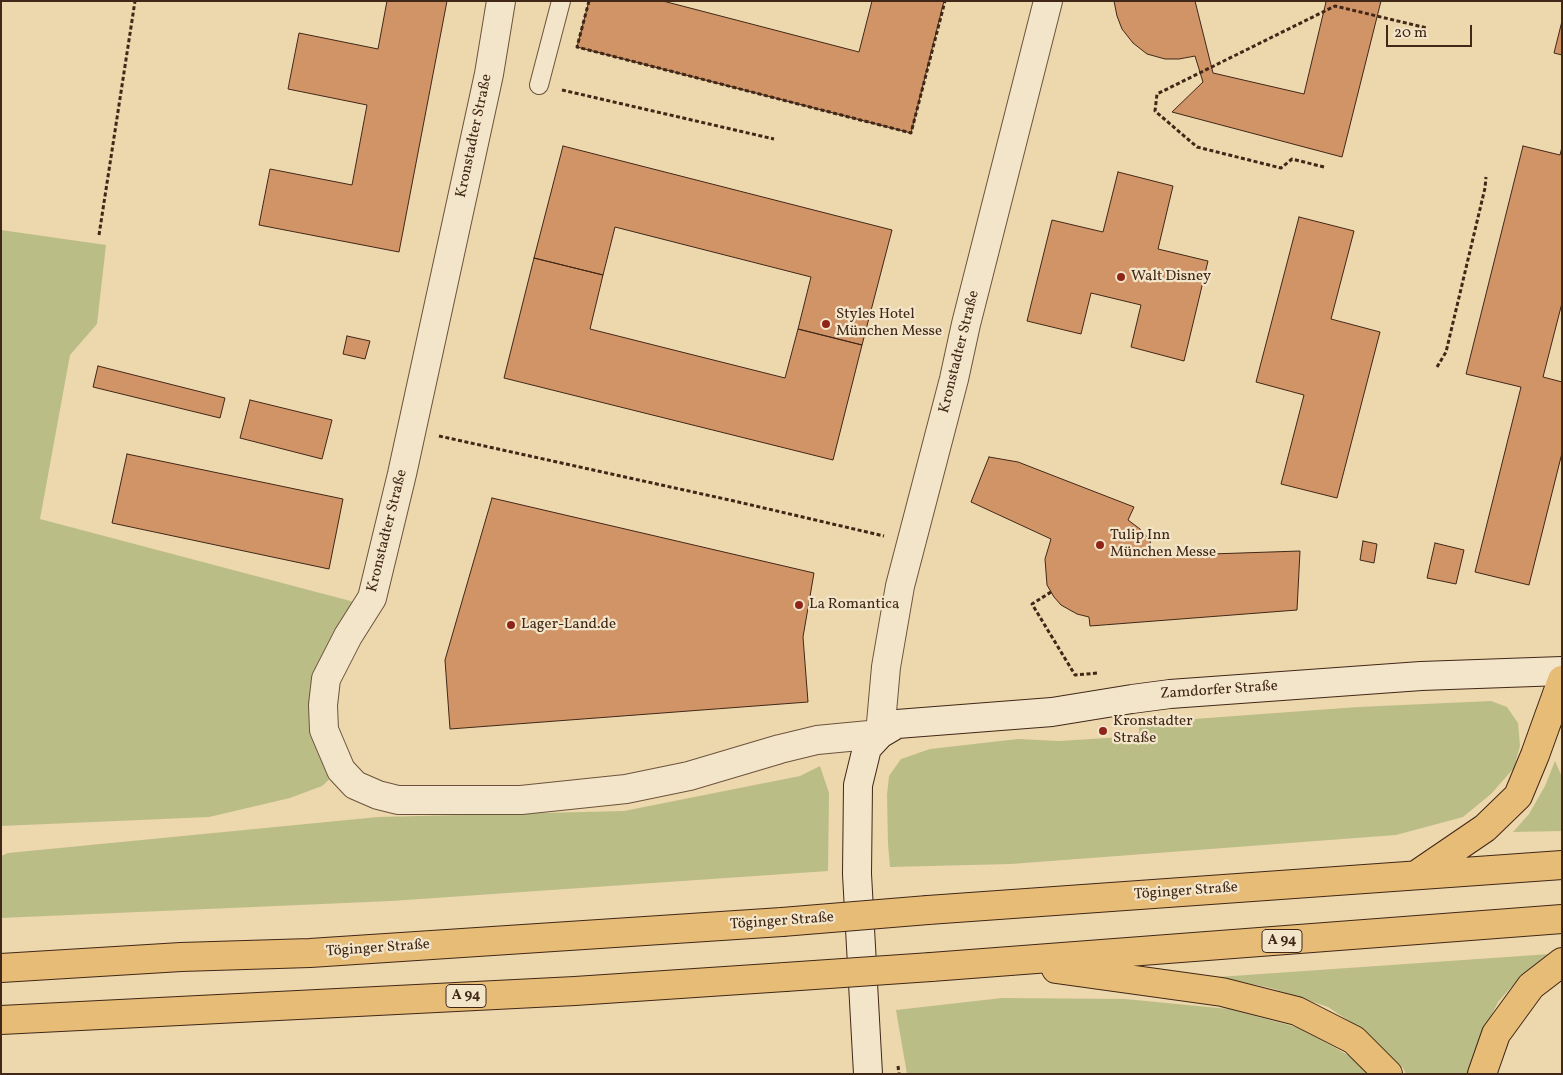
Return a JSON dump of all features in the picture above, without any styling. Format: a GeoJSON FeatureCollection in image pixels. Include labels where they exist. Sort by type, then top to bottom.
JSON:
{"type":"FeatureCollection","features":[{"type":"Feature","properties":{"kind":"highway"},"geometry":{"type":"LineString","coordinates":[[1416,876],[1485,828],[1518,796],[1562,680]]}},
{"type":"Feature","properties":{"kind":"highway","name":"Töginger Straße"},"geometry":{"type":"LineString","coordinates":[[1,968],[181,957],[310,953],[782,922],[1562,865]]}},
{"type":"Feature","properties":{"kind":"highway","name":"A 94"},"geometry":{"type":"LineString","coordinates":[[1,1020],[575,991],[1003,962],[1562,919]]}},
{"type":"Feature","properties":{"kind":"highway"},"geometry":{"type":"LineString","coordinates":[[1003,962],[1222,992],[1297,1010],[1354,1040],[1388,1074]]}},
{"type":"Feature","properties":{"kind":"highway"},"geometry":{"type":"LineString","coordinates":[[1482,1074],[1496,1034],[1530,986],[1562,962]]}},
{"type":"Feature","properties":{"kind":"street","name":"Kronstadter Straße"},"geometry":{"type":"LineString","coordinates":[[501,1],[489,74],[402,474],[372,598],[348,636],[326,679],[323,705],[324,730],[341,770],[355,785],[378,796],[398,800],[504,800],[626,789],[689,776],[817,740],[880,734],[886,667],[900,586],[954,379],[966,324],[1048,1]]}},
{"type":"Feature","properties":{"kind":"street","name":"Zamdorfer Straße"},"geometry":{"type":"LineString","coordinates":[[880,734],[897,724],[1052,712],[1170,694],[1421,676],[1562,671]]}},
{"type":"Feature","properties":{"kind":"street"},"geometry":{"type":"LineString","coordinates":[[868,1074],[857,874],[858,785],[867,748],[880,734]]}},
{"type":"Feature","properties":{"kind":"lane"},"geometry":{"type":"LineString","coordinates":[[539,85],[561,1]]}},
{"type":"Feature","properties":{"kind":"path"},"geometry":{"type":"LineString","coordinates":[[99,235],[135,1]]}},
{"type":"Feature","properties":{"kind":"path"},"geometry":{"type":"LineString","coordinates":[[589,1],[577,47],[911,133],[945,1]]}},
{"type":"Feature","properties":{"kind":"path"},"geometry":{"type":"LineString","coordinates":[[1324,167],[1292,159],[1282,168],[1197,147],[1155,111],[1157,94],[1335,6],[1427,28]]}},
{"type":"Feature","properties":{"kind":"path"},"geometry":{"type":"LineString","coordinates":[[539,85],[774,139]]}},
{"type":"Feature","properties":{"kind":"path"},"geometry":{"type":"LineString","coordinates":[[1437,367],[1446,352],[1486,177]]}},
{"type":"Feature","properties":{"kind":"path"},"geometry":{"type":"LineString","coordinates":[[411,429],[734,501],[911,543]]}},
{"type":"Feature","properties":{"kind":"path"},"geometry":{"type":"LineString","coordinates":[[1051,592],[1032,604],[1060,650]]}},
{"type":"Feature","properties":{"kind":"green space"},"geometry":{"type":"Polygon","coordinates":[[[1,230],[106,245],[97,324],[70,355],[40,519],[358,603],[318,677],[334,775],[322,786],[290,798],[209,817],[1,826],[1,230]]]}},
{"type":"Feature","properties":{"kind":"green space"},"geometry":{"type":"Polygon","coordinates":[[[1491,701],[1507,707],[1518,723],[1520,746],[1514,768],[1491,794],[1463,817],[1396,835],[1011,864],[890,867],[887,795],[889,776],[901,759],[930,749],[1018,739],[1059,741],[1139,736],[1139,723],[1358,707],[1491,701]]]}},
{"type":"Feature","properties":{"kind":"green space"},"geometry":{"type":"Polygon","coordinates":[[[1555,761],[1562,777],[1562,831],[1513,832],[1529,814],[1545,786],[1555,761]]]}},
{"type":"Feature","properties":{"kind":"green space"},"geometry":{"type":"Polygon","coordinates":[[[820,766],[829,793],[828,871],[391,901],[1,918],[1,856],[8,853],[378,817],[624,811],[800,776],[820,766]]]}},
{"type":"Feature","properties":{"kind":"green space"},"geometry":{"type":"Polygon","coordinates":[[[1550,954],[1523,974],[1498,1002],[1476,1047],[1467,1074],[1406,1074],[1403,1068],[1361,1029],[1328,1007],[1271,988],[1218,977],[1550,954]]]}},
{"type":"Feature","properties":{"kind":"green space"},"geometry":{"type":"Polygon","coordinates":[[[1002,998],[1125,999],[1229,1009],[1300,1028],[1355,1059],[1366,1074],[907,1074],[896,1010],[1002,998]]]}},
{"type":"Feature","properties":{"kind":"building"},"geometry":{"type":"Polygon","coordinates":[[[387,1],[447,1],[399,252],[259,225],[270,169],[352,185],[367,105],[288,89],[299,33],[378,49],[387,1]]]}},
{"type":"Feature","properties":{"kind":"building"},"geometry":{"type":"Polygon","coordinates":[[[589,1],[663,1],[859,52],[872,1],[944,1],[911,133],[577,47],[589,1]]]}},
{"type":"Feature","properties":{"kind":"building"},"geometry":{"type":"Polygon","coordinates":[[[1114,1],[1195,1],[1213,73],[1304,94],[1326,2],[1323,1],[1381,1],[1342,157],[1172,112],[1203,82],[1195,56],[1165,59],[1147,54],[1133,43],[1122,29],[1114,1]]]}},
{"type":"Feature","properties":{"kind":"building"},"geometry":{"type":"Polygon","coordinates":[[[1562,21],[1562,55],[1554,53],[1562,21]]]}},
{"type":"Feature","properties":{"kind":"building"},"geometry":{"type":"Polygon","coordinates":[[[563,146],[892,230],[862,345],[798,329],[811,277],[615,227],[603,275],[534,258],[563,146]]]}},
{"type":"Feature","properties":{"kind":"building"},"geometry":{"type":"Polygon","coordinates":[[[1523,146],[1560,155],[1562,147],[1562,303],[1543,377],[1562,382],[1562,453],[1529,585],[1475,572],[1521,387],[1466,374],[1523,146]]]}},
{"type":"Feature","properties":{"kind":"building","name":"Walt Disney"},"geometry":{"type":"Polygon","coordinates":[[[1118,172],[1173,186],[1158,249],[1208,261],[1184,361],[1131,347],[1141,305],[1091,293],[1081,334],[1027,321],[1052,220],[1103,232],[1118,172]]]}},
{"type":"Feature","properties":{"kind":"building"},"geometry":{"type":"Polygon","coordinates":[[[1299,217],[1354,231],[1331,319],[1380,332],[1337,498],[1281,484],[1304,395],[1256,382],[1299,217]]]}},
{"type":"Feature","properties":{"kind":"building"},"geometry":{"type":"Polygon","coordinates":[[[534,258],[603,275],[590,329],[785,378],[798,329],[862,345],[833,460],[504,378],[534,258]]]}},
{"type":"Feature","properties":{"kind":"building"},"geometry":{"type":"Polygon","coordinates":[[[347,336],[370,341],[365,359],[343,354],[347,336]]]}},
{"type":"Feature","properties":{"kind":"building"},"geometry":{"type":"Polygon","coordinates":[[[98,366],[225,398],[220,418],[93,387],[98,366]]]}},
{"type":"Feature","properties":{"kind":"building"},"geometry":{"type":"Polygon","coordinates":[[[250,400],[332,420],[322,459],[240,438],[250,400]]]}},
{"type":"Feature","properties":{"kind":"building"},"geometry":{"type":"Polygon","coordinates":[[[127,454],[343,499],[329,569],[112,523],[127,454]]]}},
{"type":"Feature","properties":{"kind":"building","name":"Tulip Inn München Messe"},"geometry":{"type":"Polygon","coordinates":[[[989,457],[1018,462],[1134,507],[1128,520],[1150,540],[1152,556],[1300,551],[1297,610],[1090,626],[1089,617],[1077,614],[1061,605],[1047,585],[1045,559],[1051,539],[971,502],[989,457]]]}},
{"type":"Feature","properties":{"kind":"building"},"geometry":{"type":"Polygon","coordinates":[[[492,498],[814,573],[803,637],[808,702],[450,729],[445,660],[492,498]]]}},
{"type":"Feature","properties":{"kind":"building"},"geometry":{"type":"Polygon","coordinates":[[[1363,541],[1377,544],[1374,563],[1360,560],[1363,541]]]}},
{"type":"Feature","properties":{"kind":"building"},"geometry":{"type":"Polygon","coordinates":[[[1435,543],[1464,550],[1456,584],[1427,578],[1435,543]]]}},
{"type":"Feature","properties":{"kind":"place","name":"Walt Disney"},"geometry":{"type":"Point","coordinates":[1121,277]}},
{"type":"Feature","properties":{"kind":"place","name":"Styles Hotel München Messe"},"geometry":{"type":"Point","coordinates":[826,324]}},
{"type":"Feature","properties":{"kind":"place","name":"Tulip Inn München Messe"},"geometry":{"type":"Point","coordinates":[1100,545]}},
{"type":"Feature","properties":{"kind":"place","name":"La Romantica"},"geometry":{"type":"Point","coordinates":[799,605]}},
{"type":"Feature","properties":{"kind":"place","name":"Lager-Land.de"},"geometry":{"type":"Point","coordinates":[511,625]}},
{"type":"Feature","properties":{"kind":"place","name":"Kronstadter Straße"},"geometry":{"type":"Point","coordinates":[1103,731]}}]}
